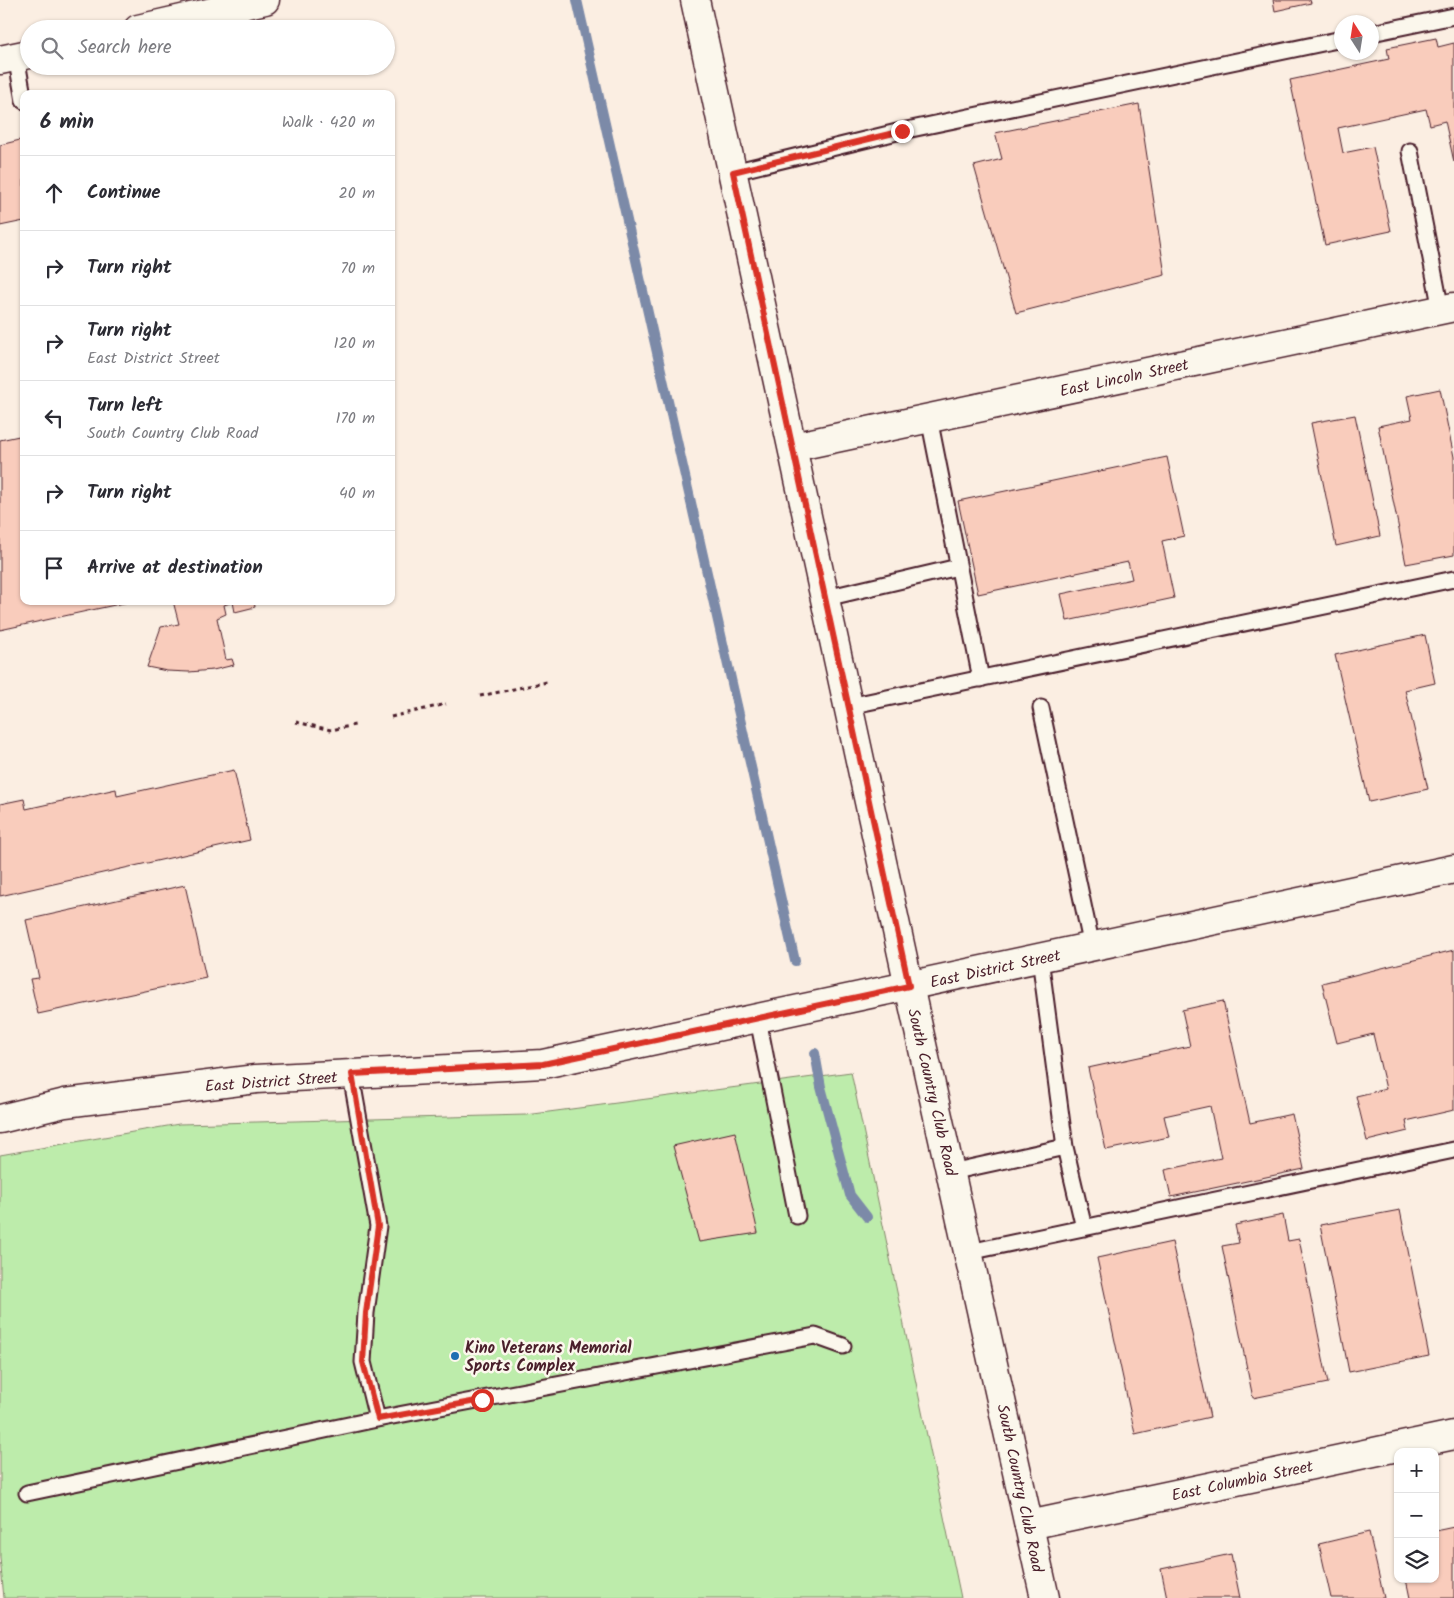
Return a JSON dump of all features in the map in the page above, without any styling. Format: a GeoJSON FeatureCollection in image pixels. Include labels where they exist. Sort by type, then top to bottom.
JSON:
{"type":"FeatureCollection","features":[{"type":"Feature","properties":{"kind":"street"},"geometry":{"type":"LineString","coordinates":[[177,20],[265,0]]}},
{"type":"Feature","properties":{"kind":"street","name":"South Country Club Road"},"geometry":{"type":"LineString","coordinates":[[696,0],[909,986],[1045,1598]]}},
{"type":"Feature","properties":{"kind":"street","name":"East Lincoln Street"},"geometry":{"type":"LineString","coordinates":[[793,447],[1448,309]]}},
{"type":"Feature","properties":{"kind":"street","name":"East District Street"},"geometry":{"type":"LineString","coordinates":[[0,1119],[74,1102],[256,1079],[543,1064],[1454,869]]}},
{"type":"Feature","properties":{"kind":"street","name":"East Columbia Street"},"geometry":{"type":"LineString","coordinates":[[1029,1525],[1454,1435]]}},
{"type":"Feature","properties":{"kind":"lane"},"geometry":{"type":"LineString","coordinates":[[1379,32],[1454,16]]}},
{"type":"Feature","properties":{"kind":"lane"},"geometry":{"type":"LineString","coordinates":[[733,172],[897,132],[1334,41]]}},
{"type":"Feature","properties":{"kind":"lane"},"geometry":{"type":"LineString","coordinates":[[15,57],[22,90]]}},
{"type":"Feature","properties":{"kind":"lane"},"geometry":{"type":"LineString","coordinates":[[1410,151],[1448,309]]}},
{"type":"Feature","properties":{"kind":"lane"},"geometry":{"type":"LineString","coordinates":[[929,418],[981,679]]}},
{"type":"Feature","properties":{"kind":"lane"},"geometry":{"type":"LineString","coordinates":[[826,598],[958,567]]}},
{"type":"Feature","properties":{"kind":"lane"},"geometry":{"type":"LineString","coordinates":[[849,706],[1454,579]]}},
{"type":"Feature","properties":{"kind":"lane"},"geometry":{"type":"LineString","coordinates":[[1041,708],[1092,947]]}},
{"type":"Feature","properties":{"kind":"lane"},"geometry":{"type":"LineString","coordinates":[[1040,958],[1064,1147],[1084,1228]]}},
{"type":"Feature","properties":{"kind":"lane"},"geometry":{"type":"LineString","coordinates":[[758,1019],[797,1216]]}},
{"type":"Feature","properties":{"kind":"lane"},"geometry":{"type":"LineString","coordinates":[[352,1074],[378,1226],[366,1313],[363,1362],[378,1419]]}},
{"type":"Feature","properties":{"kind":"lane"},"geometry":{"type":"LineString","coordinates":[[951,1172],[1064,1147]]}},
{"type":"Feature","properties":{"kind":"lane"},"geometry":{"type":"LineString","coordinates":[[969,1252],[1454,1150]]}},
{"type":"Feature","properties":{"kind":"lane"},"geometry":{"type":"LineString","coordinates":[[27,1493],[378,1419],[815,1336],[843,1346]]}},
{"type":"Feature","properties":{"kind":"path"},"geometry":{"type":"LineString","coordinates":[[480,696],[547,682]]}},
{"type":"Feature","properties":{"kind":"path"},"geometry":{"type":"LineString","coordinates":[[391,717],[446,704]]}},
{"type":"Feature","properties":{"kind":"path"},"geometry":{"type":"LineString","coordinates":[[296,722],[331,730],[355,725]]}},
{"type":"Feature","properties":{"kind":"green space","name":"Kino Veterans Memorial Sports Complex"},"geometry":{"type":"Polygon","coordinates":[[[851,1072],[961,1598],[4,1598],[0,1558],[0,1155],[179,1124],[526,1115],[851,1072]]]}},
{"type":"Feature","properties":{"kind":"building"},"geometry":{"type":"Polygon","coordinates":[[[1273,0],[1310,0],[1311,3],[1275,11],[1273,0]]]}},
{"type":"Feature","properties":{"kind":"building"},"geometry":{"type":"Polygon","coordinates":[[[1436,38],[1438,47],[1454,43],[1454,162],[1445,121],[1430,125],[1426,109],[1338,128],[1343,153],[1373,147],[1391,231],[1325,245],[1290,80],[1389,59],[1387,48],[1436,38]]]}},
{"type":"Feature","properties":{"kind":"building"},"geometry":{"type":"Polygon","coordinates":[[[1139,104],[1165,275],[1016,313],[974,166],[1002,159],[995,133],[1139,104]]]}},
{"type":"Feature","properties":{"kind":"building"},"geometry":{"type":"Polygon","coordinates":[[[20,140],[20,222],[0,226],[0,145],[20,140]]]}},
{"type":"Feature","properties":{"kind":"building"},"geometry":{"type":"Polygon","coordinates":[[[1440,389],[1454,457],[1454,555],[1406,564],[1378,426],[1412,419],[1407,396],[1440,389]]]}},
{"type":"Feature","properties":{"kind":"building"},"geometry":{"type":"Polygon","coordinates":[[[1355,415],[1380,536],[1336,546],[1311,423],[1355,415]]]}},
{"type":"Feature","properties":{"kind":"building"},"geometry":{"type":"Polygon","coordinates":[[[20,436],[20,605],[115,605],[0,630],[0,440],[20,436]]]}},
{"type":"Feature","properties":{"kind":"building"},"geometry":{"type":"Polygon","coordinates":[[[1167,457],[1184,536],[1162,541],[1174,598],[1067,621],[1061,594],[1132,579],[1128,562],[978,594],[958,501],[1167,457]]]}},
{"type":"Feature","properties":{"kind":"building"},"geometry":{"type":"Polygon","coordinates":[[[174,605],[224,605],[226,614],[217,618],[226,660],[232,659],[234,665],[213,670],[189,672],[167,671],[147,667],[161,627],[179,624],[174,605]]]}},
{"type":"Feature","properties":{"kind":"building"},"geometry":{"type":"Polygon","coordinates":[[[234,605],[255,605],[255,607],[235,612],[234,605]]]}},
{"type":"Feature","properties":{"kind":"building"},"geometry":{"type":"Polygon","coordinates":[[[1425,635],[1435,683],[1405,690],[1428,789],[1369,802],[1335,655],[1425,635]]]}},
{"type":"Feature","properties":{"kind":"building"},"geometry":{"type":"Polygon","coordinates":[[[234,770],[250,840],[0,896],[0,804],[24,799],[26,809],[116,789],[117,796],[234,770]]]}},
{"type":"Feature","properties":{"kind":"building"},"geometry":{"type":"Polygon","coordinates":[[[185,885],[206,978],[38,1014],[30,979],[39,978],[26,920],[185,885]]]}},
{"type":"Feature","properties":{"kind":"building"},"geometry":{"type":"Polygon","coordinates":[[[1454,950],[1454,1110],[1406,1121],[1408,1131],[1367,1141],[1356,1096],[1386,1089],[1373,1034],[1337,1043],[1322,983],[1454,950]]]}},
{"type":"Feature","properties":{"kind":"building"},"geometry":{"type":"Polygon","coordinates":[[[1223,1001],[1250,1123],[1292,1114],[1304,1169],[1171,1197],[1165,1170],[1221,1158],[1210,1106],[1164,1116],[1169,1137],[1106,1150],[1088,1068],[1190,1046],[1182,1010],[1223,1001]]]}},
{"type":"Feature","properties":{"kind":"building"},"geometry":{"type":"Polygon","coordinates":[[[735,1132],[758,1233],[699,1242],[673,1146],[735,1132]]]}},
{"type":"Feature","properties":{"kind":"building"},"geometry":{"type":"Polygon","coordinates":[[[1400,1210],[1429,1356],[1349,1372],[1320,1225],[1400,1210]]]}},
{"type":"Feature","properties":{"kind":"building"},"geometry":{"type":"Polygon","coordinates":[[[1283,1215],[1288,1241],[1299,1239],[1328,1383],[1253,1398],[1222,1246],[1239,1243],[1235,1225],[1283,1215]]]}},
{"type":"Feature","properties":{"kind":"building"},"geometry":{"type":"Polygon","coordinates":[[[1172,1242],[1210,1417],[1135,1434],[1097,1258],[1172,1242]]]}},
{"type":"Feature","properties":{"kind":"building"},"geometry":{"type":"Polygon","coordinates":[[[1454,1527],[1454,1598],[1410,1598],[1407,1583],[1439,1583],[1439,1530],[1454,1527]]]}},
{"type":"Feature","properties":{"kind":"building"},"geometry":{"type":"Polygon","coordinates":[[[1369,1532],[1384,1598],[1331,1598],[1319,1544],[1369,1532]]]}},
{"type":"Feature","properties":{"kind":"building"},"geometry":{"type":"Polygon","coordinates":[[[1231,1554],[1240,1598],[1167,1598],[1161,1569],[1231,1554]]]}},
{"type":"Feature","properties":{"kind":"waterway"},"geometry":{"type":"LineString","coordinates":[[577,0],[795,961]]}},
{"type":"Feature","properties":{"kind":"waterway"},"geometry":{"type":"LineString","coordinates":[[815,1053],[821,1087],[850,1195],[867,1217]]}},
{"type":"Feature","properties":{"kind":"place","name":"Kino Veterans Memorial Sports Complex"},"geometry":{"type":"Point","coordinates":[455,1356]}},
{"type":"Feature","properties":{"kind":"route"},"geometry":{"type":"LineString","coordinates":[[482,1400],[378,1419],[363,1362],[366,1313],[378,1226],[352,1074],[543,1064],[909,986],[733,172],[902,131]]}}]}
